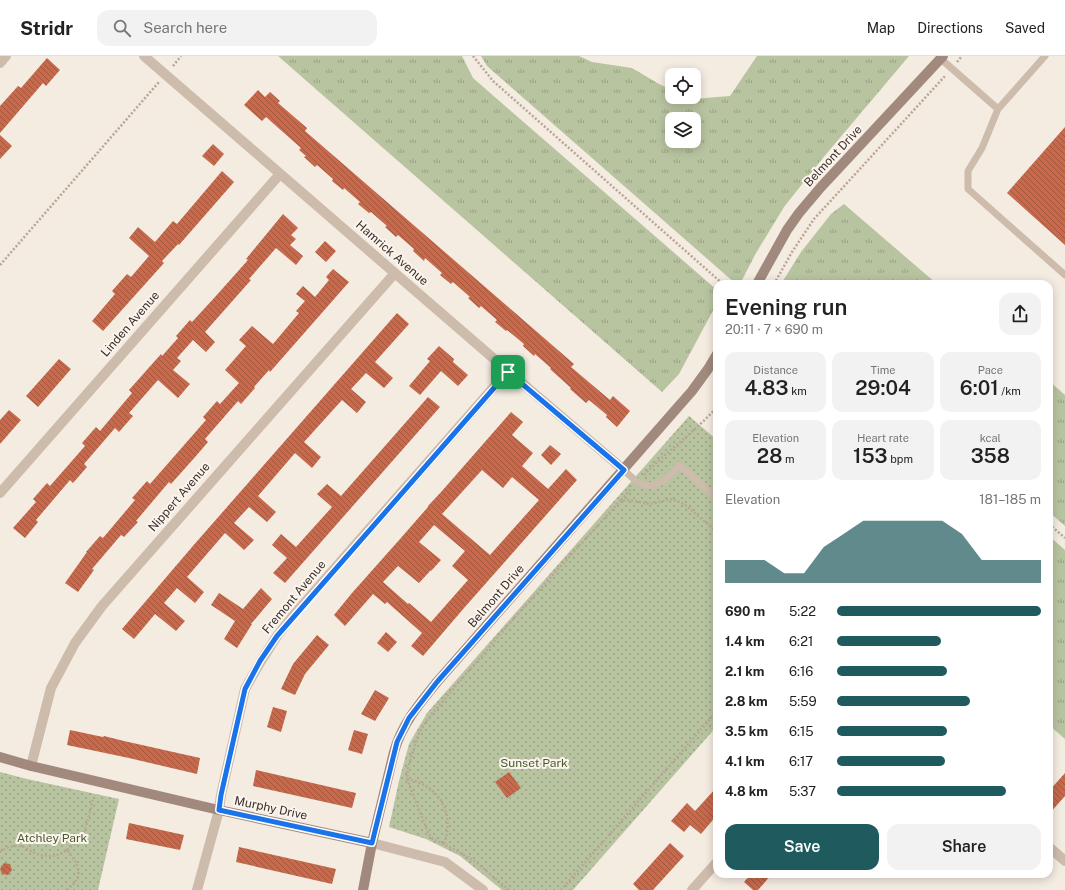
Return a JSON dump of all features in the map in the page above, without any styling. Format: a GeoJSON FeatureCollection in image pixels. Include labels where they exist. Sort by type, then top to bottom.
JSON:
{"type":"FeatureCollection","features":[{"type":"Feature","properties":{"kind":"street"},"geometry":{"type":"LineString","coordinates":[[0,63],[6,56]]}},
{"type":"Feature","properties":{"kind":"street","name":"Hamrick Avenue"},"geometry":{"type":"LineString","coordinates":[[144,56],[508,372],[624,470]]}},
{"type":"Feature","properties":{"kind":"street","name":"Belmont Drive"},"geometry":{"type":"LineString","coordinates":[[759,280],[799,213],[821,187],[942,57]]}},
{"type":"Feature","properties":{"kind":"street","name":"Linden Avenue"},"geometry":{"type":"LineString","coordinates":[[0,492],[280,174]]}},
{"type":"Feature","properties":{"kind":"street","name":"Nippert Avenue"},"geometry":{"type":"LineString","coordinates":[[31,766],[52,688],[74,643],[102,606],[394,273]]}},
{"type":"Feature","properties":{"kind":"street","name":"Belmont Drive"},"geometry":{"type":"LineString","coordinates":[[363,890],[372,843],[397,742],[409,718],[437,682],[692,391],[713,361]]}},
{"type":"Feature","properties":{"kind":"street","name":"Fremont Avenue"},"geometry":{"type":"LineString","coordinates":[[197,890],[219,810],[245,689],[260,661],[277,636],[508,372]]}},
{"type":"Feature","properties":{"kind":"street","name":"Murphy Drive"},"geometry":{"type":"LineString","coordinates":[[0,757],[31,766],[219,810],[414,853],[445,862],[483,890]]}},
{"type":"Feature","properties":{"kind":"street"},"geometry":{"type":"LineString","coordinates":[[1053,850],[1065,861]]}},
{"type":"Feature","properties":{"kind":"street"},"geometry":{"type":"LineString","coordinates":[[692,890],[713,866]]}},
{"type":"Feature","properties":{"kind":"lane"},"geometry":{"type":"LineString","coordinates":[[1045,56],[998,109],[982,148],[968,171],[968,189],[1065,275]]}},
{"type":"Feature","properties":{"kind":"lane"},"geometry":{"type":"LineString","coordinates":[[942,57],[951,68],[998,109]]}},
{"type":"Feature","properties":{"kind":"lane"},"geometry":{"type":"LineString","coordinates":[[624,470],[640,484],[652,486],[664,481],[679,465],[713,495]]}},
{"type":"Feature","properties":{"kind":"path"},"geometry":{"type":"LineString","coordinates":[[0,265],[181,56]]}},
{"type":"Feature","properties":{"kind":"path"},"geometry":{"type":"LineString","coordinates":[[473,56],[493,81],[718,280]]}},
{"type":"Feature","properties":{"kind":"path"},"geometry":{"type":"LineString","coordinates":[[776,280],[792,252],[814,219],[962,56]]}},
{"type":"Feature","properties":{"kind":"path"},"geometry":{"type":"LineString","coordinates":[[509,890],[476,862],[430,836],[407,779],[408,767],[419,733],[430,716],[527,603],[620,501],[657,461],[701,424],[713,411]]}},
{"type":"Feature","properties":{"kind":"path"},"geometry":{"type":"LineString","coordinates":[[620,501],[629,500],[650,504],[672,499],[684,504],[713,529]]}},
{"type":"Feature","properties":{"kind":"path"},"geometry":{"type":"LineString","coordinates":[[1053,528],[1065,538]]}},
{"type":"Feature","properties":{"kind":"path"},"geometry":{"type":"LineString","coordinates":[[561,890],[713,716]]}},
{"type":"Feature","properties":{"kind":"path"},"geometry":{"type":"LineString","coordinates":[[407,779],[415,780],[426,786],[437,795],[442,802],[448,818],[447,836],[444,844]]}},
{"type":"Feature","properties":{"kind":"path"},"geometry":{"type":"LineString","coordinates":[[0,852],[6,847],[14,846],[46,856],[56,856],[68,850],[79,840],[84,829],[93,798]]}},
{"type":"Feature","properties":{"kind":"path"},"geometry":{"type":"LineString","coordinates":[[67,890],[77,879],[78,873],[78,866],[68,850]]}},
{"type":"Feature","properties":{"kind":"green space"},"geometry":{"type":"Polygon","coordinates":[[[278,56],[462,56],[473,78],[713,287],[713,310],[679,374],[662,392],[278,56]]]}},
{"type":"Feature","properties":{"kind":"green space"},"geometry":{"type":"Polygon","coordinates":[[[481,56],[579,56],[592,62],[632,68],[665,87],[665,104],[701,104],[701,98],[730,96],[757,56],[909,56],[822,159],[784,207],[756,253],[742,280],[731,280],[487,66],[481,56]]]}},
{"type":"Feature","properties":{"kind":"green space"},"geometry":{"type":"Polygon","coordinates":[[[844,204],[932,280],[784,280],[801,252],[831,214],[844,204]]]}},
{"type":"Feature","properties":{"kind":"green space"},"geometry":{"type":"Polygon","coordinates":[[[1053,384],[1065,395],[1065,526],[1053,516],[1053,384]]]}},
{"type":"Feature","properties":{"kind":"green space","name":"Sunset Park"},"geometry":{"type":"Polygon","coordinates":[[[689,416],[713,437],[713,731],[573,890],[502,890],[460,856],[426,839],[389,827],[409,744],[427,713],[689,416]]]}},
{"type":"Feature","properties":{"kind":"green space"},"geometry":{"type":"Polygon","coordinates":[[[1053,540],[1065,550],[1065,739],[1053,728],[1053,540]]]}},
{"type":"Feature","properties":{"kind":"green space","name":"Atchley Park"},"geometry":{"type":"Polygon","coordinates":[[[0,772],[119,799],[98,890],[0,890],[0,772]]]}},
{"type":"Feature","properties":{"kind":"building"},"geometry":{"type":"Polygon","coordinates":[[[47,58],[60,70],[46,86],[43,83],[0,133],[0,106],[18,86],[21,88],[47,58]]]}},
{"type":"Feature","properties":{"kind":"building"},"geometry":{"type":"Polygon","coordinates":[[[258,90],[265,97],[270,92],[280,101],[278,103],[307,128],[305,131],[574,364],[571,367],[610,400],[613,396],[630,411],[617,427],[606,417],[607,415],[589,400],[586,403],[570,389],[571,388],[550,369],[551,368],[535,354],[534,356],[523,346],[524,344],[495,322],[497,320],[481,306],[479,308],[468,298],[470,297],[453,282],[451,284],[440,275],[442,273],[425,258],[424,261],[413,251],[414,249],[398,235],[396,237],[385,227],[387,226],[371,212],[369,213],[358,204],[360,202],[344,188],[343,190],[332,181],[333,179],[317,165],[315,167],[304,157],[306,156],[299,150],[301,148],[266,117],[262,121],[244,105],[258,90]]]}},
{"type":"Feature","properties":{"kind":"building"},"geometry":{"type":"Polygon","coordinates":[[[1065,127],[1065,245],[1007,193],[1065,127]]]}},
{"type":"Feature","properties":{"kind":"building"},"geometry":{"type":"Polygon","coordinates":[[[0,135],[12,146],[0,159],[0,135]]]}},
{"type":"Feature","properties":{"kind":"building"},"geometry":{"type":"Polygon","coordinates":[[[213,144],[224,154],[214,166],[202,156],[213,144]]]}},
{"type":"Feature","properties":{"kind":"building"},"geometry":{"type":"Polygon","coordinates":[[[222,171],[234,182],[179,245],[178,244],[162,261],[164,263],[103,331],[92,321],[115,294],[112,291],[127,274],[131,277],[149,256],[129,238],[138,227],[155,242],[173,221],[177,224],[222,171]]]}},
{"type":"Feature","properties":{"kind":"building"},"geometry":{"type":"Polygon","coordinates":[[[283,214],[298,228],[291,235],[296,239],[290,245],[303,256],[296,265],[276,248],[249,279],[251,280],[205,332],[215,342],[206,352],[193,340],[177,358],[181,361],[173,370],[190,384],[178,398],[158,380],[129,413],[133,416],[119,432],[115,428],[84,464],[87,467],[73,483],[70,480],[36,520],[38,522],[25,538],[13,528],[36,502],[33,499],[47,483],[50,486],[85,446],[82,443],[96,427],[100,431],[132,393],[129,390],[161,354],[162,356],[178,338],[176,336],[190,320],[192,322],[248,260],[246,259],[283,214]]]}},
{"type":"Feature","properties":{"kind":"building"},"geometry":{"type":"Polygon","coordinates":[[[325,241],[336,251],[326,262],[315,252],[325,241]]]}},
{"type":"Feature","properties":{"kind":"building"},"geometry":{"type":"Polygon","coordinates":[[[333,269],[349,282],[270,372],[269,370],[241,404],[238,401],[205,439],[208,442],[196,456],[171,484],[169,482],[136,521],[138,522],[124,537],[121,535],[92,569],[94,570],[78,592],[65,583],[86,552],[100,536],[103,538],[135,500],[132,498],[147,481],[150,484],[206,420],[203,417],[217,401],[220,404],[239,383],[225,370],[246,346],[239,340],[252,326],[273,344],[299,313],[296,311],[305,301],[296,294],[303,286],[315,297],[329,280],[326,277],[333,269]]]}},
{"type":"Feature","properties":{"kind":"building"},"geometry":{"type":"Polygon","coordinates":[[[397,313],[409,324],[375,362],[393,378],[384,388],[366,373],[351,389],[366,402],[357,413],[342,400],[304,442],[321,457],[312,468],[295,453],[258,496],[276,512],[267,522],[249,507],[234,523],[254,540],[244,550],[225,533],[187,577],[204,592],[195,603],[177,588],[164,603],[185,621],[176,631],[155,614],[134,639],[122,629],[192,547],[397,313]]]}},
{"type":"Feature","properties":{"kind":"building"},"geometry":{"type":"Polygon","coordinates":[[[439,346],[454,359],[453,362],[468,375],[458,386],[441,371],[420,395],[409,386],[430,361],[427,359],[439,346]]]}},
{"type":"Feature","properties":{"kind":"building"},"geometry":{"type":"Polygon","coordinates":[[[59,359],[71,369],[38,407],[26,396],[59,359]]]}},
{"type":"Feature","properties":{"kind":"building"},"geometry":{"type":"Polygon","coordinates":[[[428,397],[440,407],[285,583],[273,573],[287,558],[272,545],[281,534],[296,547],[332,507],[317,494],[327,484],[341,496],[428,397]]]}},
{"type":"Feature","properties":{"kind":"building"},"geometry":{"type":"Polygon","coordinates":[[[9,410],[21,420],[0,444],[0,420],[9,410]]]}},
{"type":"Feature","properties":{"kind":"building"},"geometry":{"type":"Polygon","coordinates":[[[511,412],[523,422],[512,435],[533,453],[522,466],[548,489],[566,469],[577,480],[423,656],[411,646],[422,633],[387,602],[385,604],[373,594],[345,626],[334,615],[511,412]],[[482,470],[442,514],[490,555],[539,500],[512,477],[503,488],[482,470]],[[434,525],[419,542],[441,560],[419,583],[398,566],[383,582],[431,622],[468,580],[452,566],[465,551],[434,525]]]}},
{"type":"Feature","properties":{"kind":"building"},"geometry":{"type":"Polygon","coordinates":[[[550,445],[561,454],[551,465],[541,455],[550,445]]]}},
{"type":"Feature","properties":{"kind":"building"},"geometry":{"type":"Polygon","coordinates":[[[261,588],[272,599],[251,624],[237,648],[224,639],[235,621],[211,605],[219,593],[243,609],[261,588]]]}},
{"type":"Feature","properties":{"kind":"building"},"geometry":{"type":"Polygon","coordinates":[[[386,632],[397,642],[388,652],[377,643],[386,632]]]}},
{"type":"Feature","properties":{"kind":"building"},"geometry":{"type":"Polygon","coordinates":[[[317,635],[329,645],[305,674],[295,695],[281,689],[293,664],[317,635]]]}},
{"type":"Feature","properties":{"kind":"building"},"geometry":{"type":"Polygon","coordinates":[[[375,690],[389,698],[375,721],[361,714],[375,690]]]}},
{"type":"Feature","properties":{"kind":"building"},"geometry":{"type":"Polygon","coordinates":[[[273,707],[287,711],[281,732],[267,727],[273,707]]]}},
{"type":"Feature","properties":{"kind":"building"},"geometry":{"type":"Polygon","coordinates":[[[70,730],[104,736],[200,758],[197,774],[67,745],[70,730]]]}},
{"type":"Feature","properties":{"kind":"building"},"geometry":{"type":"Polygon","coordinates":[[[354,730],[368,734],[362,754],[348,750],[354,730]]]}},
{"type":"Feature","properties":{"kind":"building"},"geometry":{"type":"Polygon","coordinates":[[[256,770],[356,793],[352,808],[253,786],[256,770]]]}},
{"type":"Feature","properties":{"kind":"building"},"geometry":{"type":"Polygon","coordinates":[[[509,772],[521,788],[507,798],[495,782],[509,772]]]}},
{"type":"Feature","properties":{"kind":"building"},"geometry":{"type":"Polygon","coordinates":[[[1065,773],[1065,796],[1053,810],[1053,786],[1065,773]]]}},
{"type":"Feature","properties":{"kind":"building"},"geometry":{"type":"Polygon","coordinates":[[[713,791],[713,820],[701,834],[690,825],[684,832],[671,821],[687,803],[695,811],[713,791]]]}},
{"type":"Feature","properties":{"kind":"building"},"geometry":{"type":"Polygon","coordinates":[[[129,823],[184,835],[180,850],[126,839],[129,823]]]}},
{"type":"Feature","properties":{"kind":"building"},"geometry":{"type":"Polygon","coordinates":[[[670,843],[684,856],[653,890],[639,890],[633,884],[670,843]]]}},
{"type":"Feature","properties":{"kind":"building"},"geometry":{"type":"Polygon","coordinates":[[[239,847],[336,869],[332,884],[236,862],[239,847]]]}},
{"type":"Feature","properties":{"kind":"building"},"geometry":{"type":"Polygon","coordinates":[[[4,863],[10,864],[12,870],[8,875],[2,874],[0,869],[4,863]]]}},
{"type":"Feature","properties":{"kind":"building"},"geometry":{"type":"Polygon","coordinates":[[[748,878],[768,878],[758,890],[753,890],[744,882],[748,878]]]}},
{"type":"Feature","properties":{"kind":"route"},"geometry":{"type":"LineString","coordinates":[[508,372],[624,470],[418,704],[401,731],[397,742],[372,843],[219,810],[245,689],[260,661],[292,617],[508,372]]}}]}
